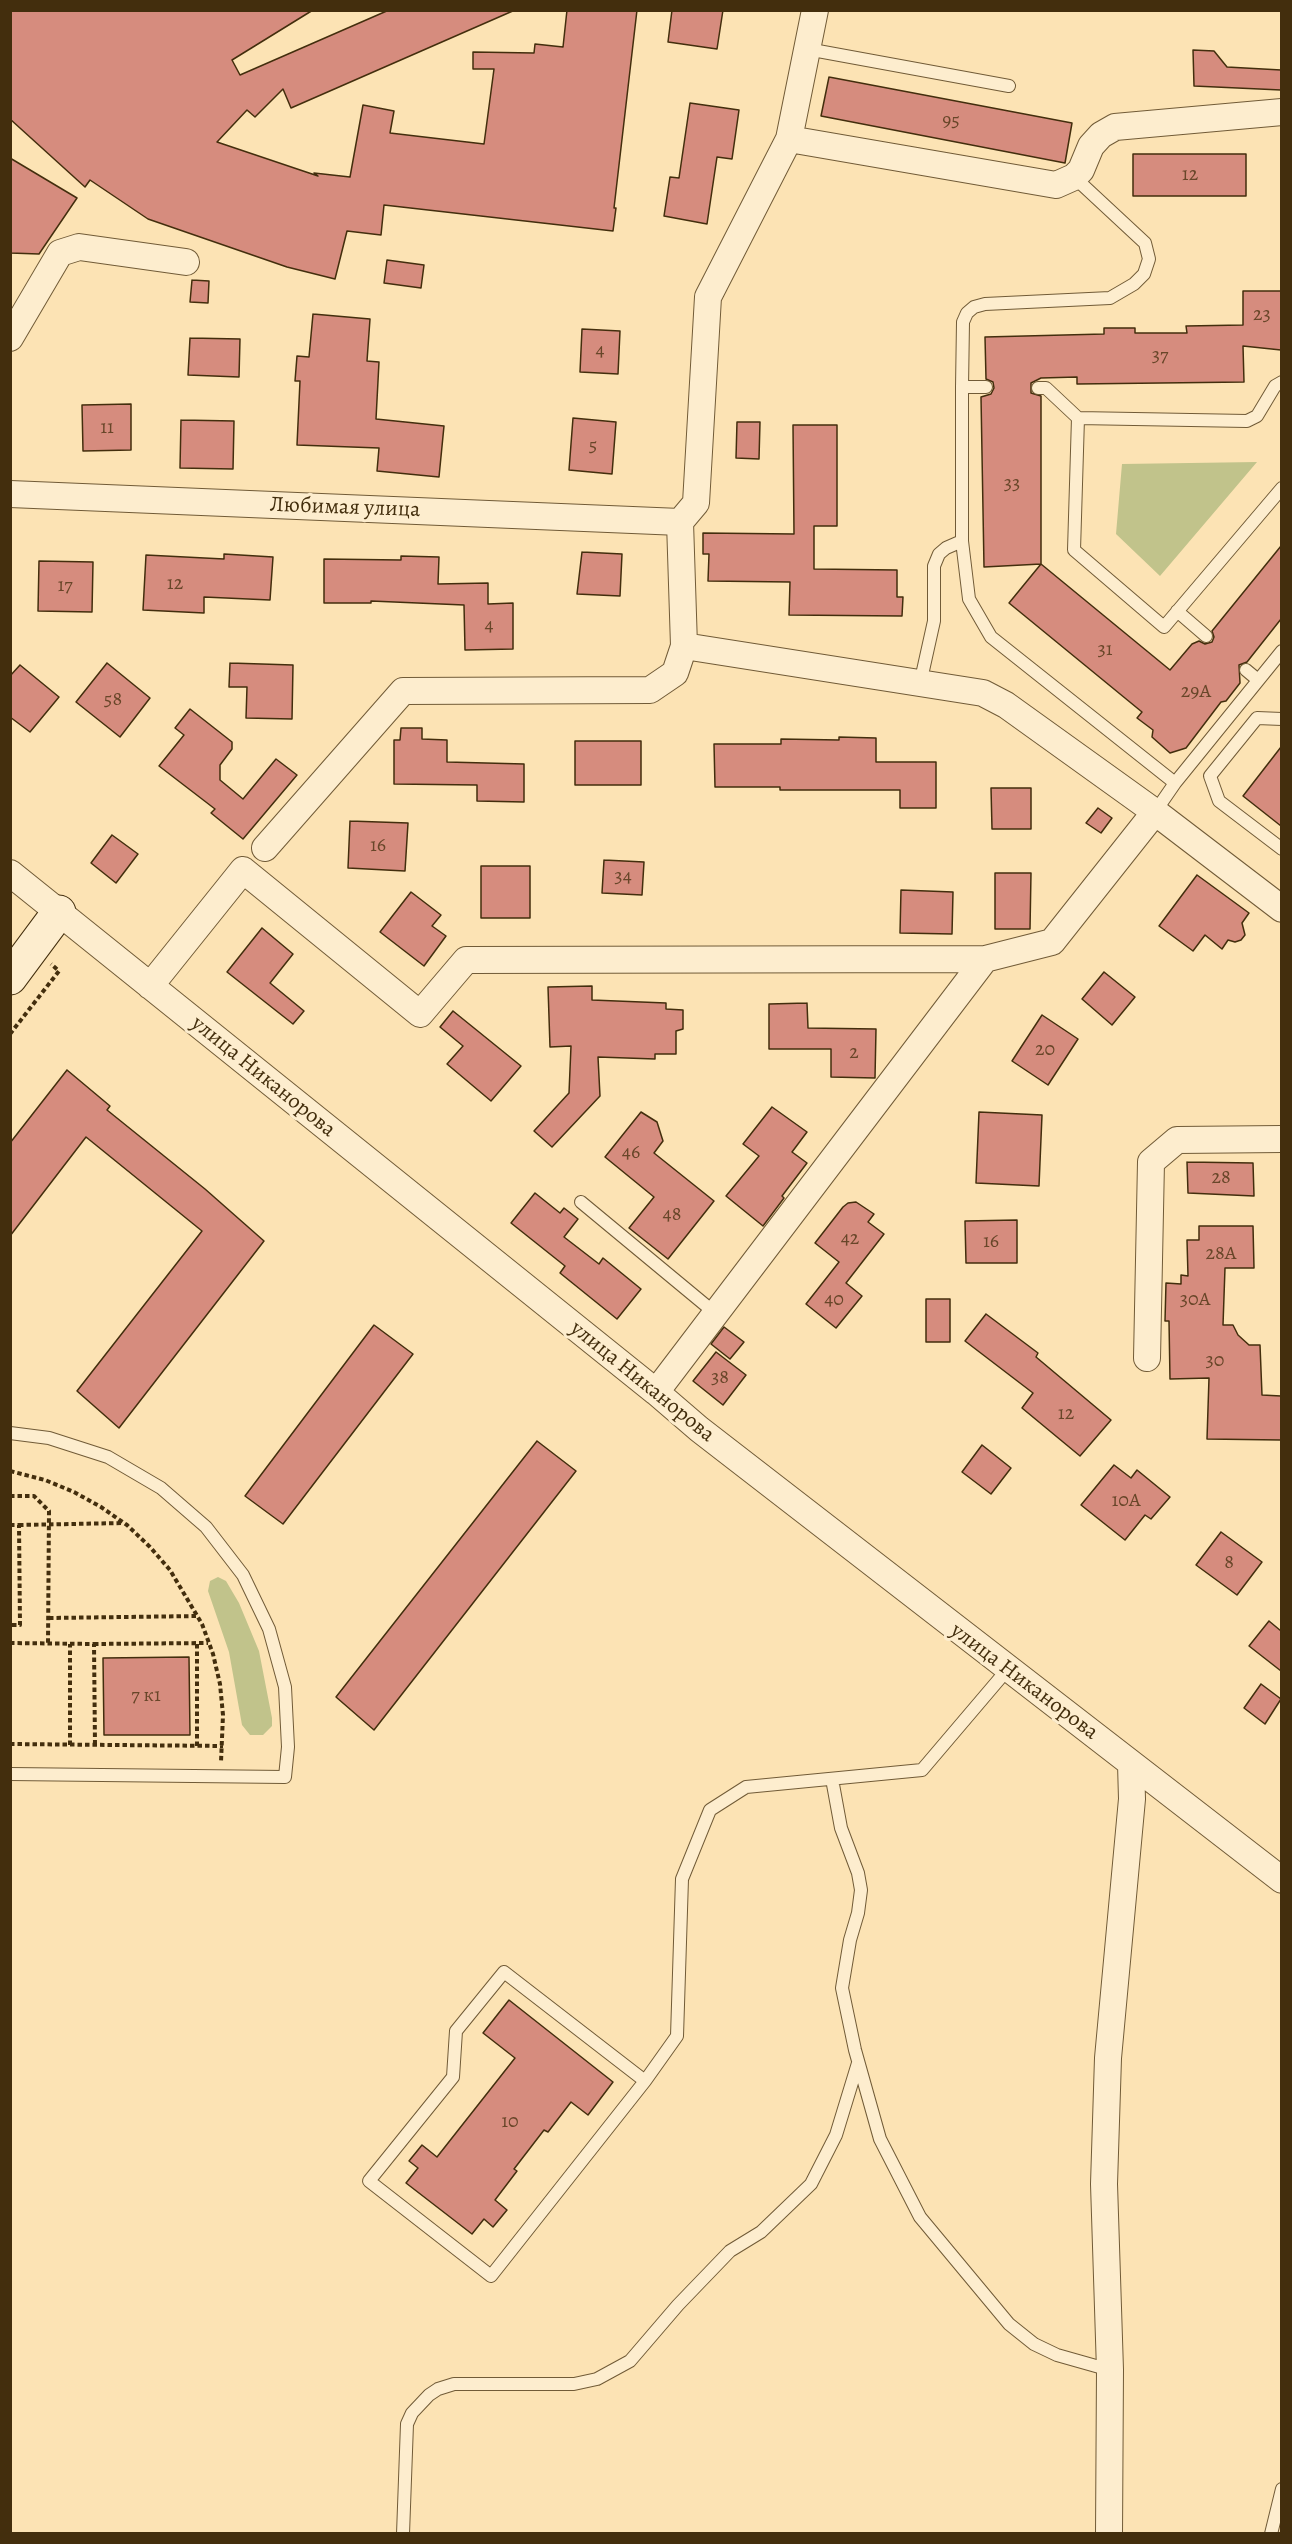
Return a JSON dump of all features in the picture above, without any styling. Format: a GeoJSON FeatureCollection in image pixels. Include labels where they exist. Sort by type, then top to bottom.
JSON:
{"type":"FeatureCollection","features":[{"type":"Feature","properties":{"kind":"street"},"geometry":{"type":"LineString","coordinates":[[266,848],[403,691],[650,690],[675,673],[684,646],[680,522],[696,503],[708,297],[789,139],[815,10]]}},
{"type":"Feature","properties":{"kind":"street"},"geometry":{"type":"LineString","coordinates":[[789,139],[1056,185],[1074,177],[1081,170],[1091,146],[1101,135],[1115,127],[1281,112]]}},
{"type":"Feature","properties":{"kind":"street"},"geometry":{"type":"LineString","coordinates":[[10,339],[60,253],[79,247],[186,262]]}},
{"type":"Feature","properties":{"kind":"street","name":"Любимая улица"},"geometry":{"type":"LineString","coordinates":[[10,494],[680,522]]}},
{"type":"Feature","properties":{"kind":"street"},"geometry":{"type":"LineString","coordinates":[[684,646],[983,693],[1006,705],[1155,812],[1281,909]]}},
{"type":"Feature","properties":{"kind":"street"},"geometry":{"type":"LineString","coordinates":[[150,986],[243,870],[420,1014],[466,960],[985,959],[1052,942],[1155,812]]}},
{"type":"Feature","properties":{"kind":"street","name":"улица Никанорова"},"geometry":{"type":"LineString","coordinates":[[10,873],[656,1392],[699,1430],[1281,1880]]}},
{"type":"Feature","properties":{"kind":"street"},"geometry":{"type":"LineString","coordinates":[[10,978],[59,912]]}},
{"type":"Feature","properties":{"kind":"street"},"geometry":{"type":"LineString","coordinates":[[656,1392],[985,959]]}},
{"type":"Feature","properties":{"kind":"street"},"geometry":{"type":"LineString","coordinates":[[1146,1358],[1151,1162],[1177,1140],[1281,1140]]}},
{"type":"Feature","properties":{"kind":"street"},"geometry":{"type":"LineString","coordinates":[[1109,2534],[1110,2370],[1104,2184],[1108,2058],[1132,1799],[1131,1764]]}},
{"type":"Feature","properties":{"kind":"lane"},"geometry":{"type":"LineString","coordinates":[[807,49],[1008,86]]}},
{"type":"Feature","properties":{"kind":"lane"},"geometry":{"type":"LineString","coordinates":[[1074,177],[1145,243],[1149,259],[1144,274],[1134,284],[1110,298],[985,304],[974,307],[967,313],[963,322],[962,541],[969,599],[991,637],[1175,783]]}},
{"type":"Feature","properties":{"kind":"lane"},"geometry":{"type":"LineString","coordinates":[[1038,388],[1046,388],[1078,418],[1247,421],[1257,416],[1275,386],[1281,382]]}},
{"type":"Feature","properties":{"kind":"lane"},"geometry":{"type":"LineString","coordinates":[[963,387],[986,387]]}},
{"type":"Feature","properties":{"kind":"lane"},"geometry":{"type":"LineString","coordinates":[[1078,418],[1074,550],[1164,627],[1281,488]]}},
{"type":"Feature","properties":{"kind":"lane"},"geometry":{"type":"LineString","coordinates":[[920,684],[934,621],[934,567],[939,554],[962,541]]}},
{"type":"Feature","properties":{"kind":"lane"},"geometry":{"type":"LineString","coordinates":[[1177,611],[1206,636]]}},
{"type":"Feature","properties":{"kind":"lane"},"geometry":{"type":"LineString","coordinates":[[1155,812],[1175,783],[1281,651]]}},
{"type":"Feature","properties":{"kind":"lane"},"geometry":{"type":"LineString","coordinates":[[1246,670],[1258,680]]}},
{"type":"Feature","properties":{"kind":"lane"},"geometry":{"type":"LineString","coordinates":[[1281,719],[1257,718],[1210,776],[1219,801],[1281,849]]}},
{"type":"Feature","properties":{"kind":"lane"},"geometry":{"type":"LineString","coordinates":[[581,1202],[715,1313]]}},
{"type":"Feature","properties":{"kind":"lane"},"geometry":{"type":"LineString","coordinates":[[10,1432],[49,1438],[79,1446],[135,1471],[192,1513],[226,1550],[243,1575],[269,1629],[280,1668],[288,1717],[285,1777],[10,1774]]}},
{"type":"Feature","properties":{"kind":"lane"},"geometry":{"type":"LineString","coordinates":[[645,2081],[504,1972],[456,2031],[453,2077],[369,2181],[491,2276],[645,2081],[677,2036],[682,1879],[710,1810],[746,1787],[922,1770],[1007,1670]]}},
{"type":"Feature","properties":{"kind":"lane"},"geometry":{"type":"LineString","coordinates":[[832,1779],[841,1828],[858,1873],[861,1890],[842,1988],[858,2063],[880,2139],[920,2217],[1009,2324],[1034,2344],[1057,2355],[1110,2370]]}},
{"type":"Feature","properties":{"kind":"lane"},"geometry":{"type":"LineString","coordinates":[[403,2534],[407,2424],[412,2413],[429,2395],[438,2389],[454,2384],[574,2384],[597,2379],[630,2361],[678,2305],[730,2251],[761,2232],[811,2184],[836,2135],[858,2063]]}},
{"type":"Feature","properties":{"kind":"lane"},"geometry":{"type":"LineString","coordinates":[[1271,2534],[1281,2489]]}},
{"type":"Feature","properties":{"kind":"path"},"geometry":{"type":"LineString","coordinates":[[10,1034],[58,971],[50,963]]}},
{"type":"Feature","properties":{"kind":"path"},"geometry":{"type":"LineString","coordinates":[[10,1471],[45,1480],[74,1492],[123,1523],[150,1546],[170,1570],[198,1616],[220,1684],[223,1746],[219,1777]]}},
{"type":"Feature","properties":{"kind":"path"},"geometry":{"type":"LineString","coordinates":[[10,1496],[34,1496],[49,1511],[48,1644]]}},
{"type":"Feature","properties":{"kind":"path"},"geometry":{"type":"LineString","coordinates":[[10,1525],[123,1523]]}},
{"type":"Feature","properties":{"kind":"path"},"geometry":{"type":"LineString","coordinates":[[10,1625],[20,1625],[19,1525]]}},
{"type":"Feature","properties":{"kind":"path"},"geometry":{"type":"LineString","coordinates":[[49,1618],[198,1616]]}},
{"type":"Feature","properties":{"kind":"path"},"geometry":{"type":"LineString","coordinates":[[10,1643],[208,1643]]}},
{"type":"Feature","properties":{"kind":"path"},"geometry":{"type":"LineString","coordinates":[[197,1643],[197,1746]]}},
{"type":"Feature","properties":{"kind":"path"},"geometry":{"type":"LineString","coordinates":[[70,1644],[70,1745]]}},
{"type":"Feature","properties":{"kind":"path"},"geometry":{"type":"LineString","coordinates":[[94,1644],[95,1745]]}},
{"type":"Feature","properties":{"kind":"path"},"geometry":{"type":"LineString","coordinates":[[10,1744],[223,1746]]}},
{"type":"Feature","properties":{"kind":"green space"},"geometry":{"type":"Polygon","coordinates":[[[1257,462],[1160,576],[1116,534],[1122,464],[1257,462]]]}},
{"type":"Feature","properties":{"kind":"green space"},"geometry":{"type":"Polygon","coordinates":[[[218,1577],[226,1581],[239,1603],[259,1651],[272,1718],[272,1726],[263,1735],[250,1735],[242,1725],[229,1652],[208,1591],[210,1581],[218,1577]]]}},
{"type":"Feature","properties":{"kind":"building"},"geometry":{"type":"Polygon","coordinates":[[[10,10],[313,10],[232,60],[240,75],[389,10],[515,10],[291,108],[283,89],[255,117],[247,110],[217,142],[318,176],[314,173],[350,177],[363,105],[394,111],[390,133],[484,144],[494,69],[473,69],[473,52],[534,53],[535,44],[563,47],[567,10],[637,10],[613,231],[384,205],[381,235],[347,231],[335,279],[287,267],[148,219],[90,180],[85,187],[10,119],[10,10]]]}},
{"type":"Feature","properties":{"kind":"building"},"geometry":{"type":"Polygon","coordinates":[[[672,10],[723,10],[717,49],[668,42],[672,10]]]}},
{"type":"Feature","properties":{"kind":"building"},"geometry":{"type":"Polygon","coordinates":[[[1193,50],[1214,51],[1227,67],[1281,70],[1281,90],[1194,86],[1193,50]]]}},
{"type":"Feature","properties":{"kind":"building"},"geometry":{"type":"Polygon","coordinates":[[[829,77],[1072,123],[1065,163],[821,116],[829,77]]]}},
{"type":"Feature","properties":{"kind":"building"},"geometry":{"type":"Polygon","coordinates":[[[690,103],[739,110],[732,159],[717,157],[707,224],[664,216],[670,177],[679,178],[690,103]]]}},
{"type":"Feature","properties":{"kind":"building"},"geometry":{"type":"Polygon","coordinates":[[[1133,154],[1246,154],[1246,196],[1133,196],[1133,154]]]}},
{"type":"Feature","properties":{"kind":"building"},"geometry":{"type":"Polygon","coordinates":[[[10,158],[77,198],[39,254],[10,253],[10,158]]]}},
{"type":"Feature","properties":{"kind":"building"},"geometry":{"type":"Polygon","coordinates":[[[387,260],[424,265],[421,288],[384,283],[387,260]]]}},
{"type":"Feature","properties":{"kind":"building"},"geometry":{"type":"Polygon","coordinates":[[[192,280],[209,281],[208,303],[190,302],[192,280]]]}},
{"type":"Feature","properties":{"kind":"building"},"geometry":{"type":"Polygon","coordinates":[[[1243,291],[1281,291],[1281,350],[1243,346],[1244,382],[1077,384],[1077,377],[1041,378],[1031,383],[1031,393],[1041,396],[1041,564],[984,567],[981,397],[991,394],[994,388],[993,382],[986,379],[985,337],[1104,334],[1104,328],[1135,328],[1135,333],[1187,333],[1186,326],[1243,325],[1243,291]]]}},
{"type":"Feature","properties":{"kind":"building"},"geometry":{"type":"Polygon","coordinates":[[[313,314],[370,319],[367,361],[379,362],[376,419],[444,426],[439,477],[377,471],[379,448],[297,445],[300,381],[295,381],[297,356],[309,357],[313,314]]]}},
{"type":"Feature","properties":{"kind":"building"},"geometry":{"type":"Polygon","coordinates":[[[582,329],[620,331],[618,374],[580,372],[582,329]]]}},
{"type":"Feature","properties":{"kind":"building"},"geometry":{"type":"Polygon","coordinates":[[[190,338],[240,339],[239,377],[188,375],[190,338]]]}},
{"type":"Feature","properties":{"kind":"building"},"geometry":{"type":"Polygon","coordinates":[[[131,404],[131,450],[83,451],[82,405],[131,404]]]}},
{"type":"Feature","properties":{"kind":"building"},"geometry":{"type":"Polygon","coordinates":[[[573,418],[616,422],[612,474],[569,470],[573,418]]]}},
{"type":"Feature","properties":{"kind":"building"},"geometry":{"type":"Polygon","coordinates":[[[181,420],[234,421],[233,469],[180,468],[181,420]]]}},
{"type":"Feature","properties":{"kind":"building"},"geometry":{"type":"Polygon","coordinates":[[[737,422],[760,422],[759,459],[736,458],[737,422]]]}},
{"type":"Feature","properties":{"kind":"building"},"geometry":{"type":"Polygon","coordinates":[[[793,425],[837,425],[837,526],[814,526],[814,569],[897,570],[897,597],[903,597],[902,616],[789,615],[790,582],[708,581],[709,554],[703,554],[703,533],[794,534],[793,425]]]}},
{"type":"Feature","properties":{"kind":"building"},"geometry":{"type":"Polygon","coordinates":[[[1281,546],[1281,619],[1247,662],[1239,665],[1240,683],[1226,701],[1221,702],[1186,748],[1170,753],[1152,737],[1153,730],[1137,718],[1142,712],[1009,603],[1041,564],[1170,670],[1192,644],[1199,641],[1205,644],[1212,642],[1214,637],[1212,631],[1281,546]]]}},
{"type":"Feature","properties":{"kind":"building"},"geometry":{"type":"Polygon","coordinates":[[[582,552],[622,554],[620,596],[577,594],[582,552]]]}},
{"type":"Feature","properties":{"kind":"building"},"geometry":{"type":"Polygon","coordinates":[[[224,554],[273,557],[270,600],[204,597],[204,613],[143,610],[146,555],[224,559],[224,554]]]}},
{"type":"Feature","properties":{"kind":"building"},"geometry":{"type":"Polygon","coordinates":[[[401,556],[439,557],[438,584],[488,583],[488,604],[513,603],[513,649],[465,650],[464,605],[371,601],[371,603],[324,603],[324,559],[401,560],[401,556]]]}},
{"type":"Feature","properties":{"kind":"building"},"geometry":{"type":"Polygon","coordinates":[[[39,561],[93,562],[92,612],[38,611],[39,561]]]}},
{"type":"Feature","properties":{"kind":"building"},"geometry":{"type":"Polygon","coordinates":[[[107,663],[150,698],[120,737],[76,702],[107,663]]]}},
{"type":"Feature","properties":{"kind":"building"},"geometry":{"type":"Polygon","coordinates":[[[230,663],[293,665],[292,719],[246,718],[247,687],[229,687],[230,663]]]}},
{"type":"Feature","properties":{"kind":"building"},"geometry":{"type":"Polygon","coordinates":[[[20,665],[59,697],[30,732],[10,717],[10,676],[20,665]]]}},
{"type":"Feature","properties":{"kind":"building"},"geometry":{"type":"Polygon","coordinates":[[[190,709],[232,742],[232,749],[220,765],[220,780],[243,799],[276,759],[297,775],[243,839],[211,813],[215,809],[159,766],[184,735],[175,728],[190,709]]]}},
{"type":"Feature","properties":{"kind":"building"},"geometry":{"type":"Polygon","coordinates":[[[401,728],[422,728],[422,739],[447,740],[447,762],[524,764],[524,802],[477,801],[477,785],[394,784],[394,740],[400,740],[401,728]]]}},
{"type":"Feature","properties":{"kind":"building"},"geometry":{"type":"Polygon","coordinates":[[[839,737],[876,738],[876,762],[936,762],[936,808],[900,808],[900,790],[780,790],[780,787],[715,787],[714,744],[781,744],[781,739],[839,740],[839,737]]]}},
{"type":"Feature","properties":{"kind":"building"},"geometry":{"type":"Polygon","coordinates":[[[575,741],[641,741],[641,785],[575,785],[575,741]]]}},
{"type":"Feature","properties":{"kind":"building"},"geometry":{"type":"Polygon","coordinates":[[[1281,747],[1281,826],[1243,796],[1281,747]]]}},
{"type":"Feature","properties":{"kind":"building"},"geometry":{"type":"Polygon","coordinates":[[[991,788],[1031,788],[1031,829],[992,829],[991,788]]]}},
{"type":"Feature","properties":{"kind":"building"},"geometry":{"type":"Polygon","coordinates":[[[1098,808],[1112,818],[1101,833],[1086,823],[1098,808]]]}},
{"type":"Feature","properties":{"kind":"building"},"geometry":{"type":"Polygon","coordinates":[[[350,821],[408,823],[405,871],[348,868],[350,821]]]}},
{"type":"Feature","properties":{"kind":"building"},"geometry":{"type":"Polygon","coordinates":[[[112,835],[138,854],[116,883],[91,863],[112,835]]]}},
{"type":"Feature","properties":{"kind":"building"},"geometry":{"type":"Polygon","coordinates":[[[604,860],[644,862],[642,895],[602,893],[604,860]]]}},
{"type":"Feature","properties":{"kind":"building"},"geometry":{"type":"Polygon","coordinates":[[[481,866],[530,866],[530,918],[481,918],[481,866]]]}},
{"type":"Feature","properties":{"kind":"building"},"geometry":{"type":"Polygon","coordinates":[[[995,873],[1031,873],[1030,929],[995,929],[995,873]]]}},
{"type":"Feature","properties":{"kind":"building"},"geometry":{"type":"Polygon","coordinates":[[[1197,875],[1249,913],[1242,923],[1245,935],[1241,940],[1235,942],[1228,940],[1222,949],[1205,935],[1193,951],[1159,926],[1197,875]]]}},
{"type":"Feature","properties":{"kind":"building"},"geometry":{"type":"Polygon","coordinates":[[[901,890],[953,892],[952,934],[900,933],[901,890]]]}},
{"type":"Feature","properties":{"kind":"building"},"geometry":{"type":"Polygon","coordinates":[[[411,892],[441,915],[432,926],[446,936],[424,966],[380,932],[411,892]]]}},
{"type":"Feature","properties":{"kind":"building"},"geometry":{"type":"Polygon","coordinates":[[[262,928],[293,954],[270,983],[304,1011],[293,1024],[227,972],[262,928]]]}},
{"type":"Feature","properties":{"kind":"building"},"geometry":{"type":"Polygon","coordinates":[[[1104,972],[1135,997],[1112,1025],[1082,999],[1104,972]]]}},
{"type":"Feature","properties":{"kind":"building"},"geometry":{"type":"Polygon","coordinates":[[[592,986],[592,1000],[666,1003],[666,1009],[683,1010],[683,1029],[676,1031],[676,1054],[655,1054],[655,1059],[598,1057],[600,1096],[552,1147],[534,1131],[569,1093],[571,1046],[550,1047],[548,987],[592,986]]]}},
{"type":"Feature","properties":{"kind":"building"},"geometry":{"type":"Polygon","coordinates":[[[807,1003],[808,1028],[876,1029],[875,1078],[831,1077],[831,1049],[769,1049],[769,1004],[807,1003]]]}},
{"type":"Feature","properties":{"kind":"building"},"geometry":{"type":"Polygon","coordinates":[[[453,1011],[521,1066],[491,1101],[447,1064],[463,1046],[440,1027],[453,1011]]]}},
{"type":"Feature","properties":{"kind":"building"},"geometry":{"type":"Polygon","coordinates":[[[1042,1015],[1078,1039],[1048,1085],[1012,1061],[1042,1015]]]}},
{"type":"Feature","properties":{"kind":"building"},"geometry":{"type":"Polygon","coordinates":[[[67,1070],[110,1106],[107,1110],[205,1189],[264,1241],[119,1428],[77,1391],[202,1231],[86,1137],[10,1236],[10,1143],[67,1070]]]}},
{"type":"Feature","properties":{"kind":"building"},"geometry":{"type":"Polygon","coordinates":[[[772,1107],[807,1132],[792,1152],[807,1163],[763,1226],[726,1196],[759,1156],[743,1144],[772,1107]]]}},
{"type":"Feature","properties":{"kind":"building"},"geometry":{"type":"Polygon","coordinates":[[[641,1112],[657,1122],[663,1141],[654,1153],[714,1201],[668,1259],[629,1228],[654,1197],[605,1157],[641,1112]]]}},
{"type":"Feature","properties":{"kind":"building"},"geometry":{"type":"Polygon","coordinates":[[[979,1112],[1042,1115],[1039,1186],[976,1183],[979,1112]]]}},
{"type":"Feature","properties":{"kind":"building"},"geometry":{"type":"Polygon","coordinates":[[[1187,1162],[1253,1163],[1254,1196],[1188,1193],[1187,1162]]]}},
{"type":"Feature","properties":{"kind":"building"},"geometry":{"type":"Polygon","coordinates":[[[535,1193],[560,1213],[564,1208],[578,1219],[564,1237],[599,1264],[603,1258],[641,1289],[617,1319],[560,1273],[565,1266],[511,1223],[535,1193]]]}},
{"type":"Feature","properties":{"kind":"building"},"geometry":{"type":"Polygon","coordinates":[[[856,1202],[874,1214],[868,1222],[884,1234],[846,1283],[862,1296],[836,1328],[806,1304],[839,1262],[815,1243],[843,1207],[848,1203],[856,1202]]]}},
{"type":"Feature","properties":{"kind":"building"},"geometry":{"type":"Polygon","coordinates":[[[1017,1220],[1017,1263],[966,1263],[965,1221],[1017,1220]]]}},
{"type":"Feature","properties":{"kind":"building"},"geometry":{"type":"Polygon","coordinates":[[[1199,1226],[1253,1226],[1254,1268],[1225,1268],[1223,1325],[1233,1325],[1238,1335],[1249,1345],[1260,1345],[1262,1395],[1281,1396],[1281,1440],[1207,1439],[1209,1378],[1170,1379],[1169,1321],[1165,1321],[1166,1283],[1181,1284],[1181,1275],[1188,1276],[1187,1240],[1199,1240],[1199,1226]]]}},
{"type":"Feature","properties":{"kind":"building"},"geometry":{"type":"Polygon","coordinates":[[[926,1299],[950,1299],[950,1342],[926,1342],[926,1299]]]}},
{"type":"Feature","properties":{"kind":"building"},"geometry":{"type":"Polygon","coordinates":[[[986,1314],[1038,1353],[1036,1357],[1111,1420],[1080,1456],[1022,1408],[1033,1393],[965,1341],[986,1314]]]}},
{"type":"Feature","properties":{"kind":"building"},"geometry":{"type":"Polygon","coordinates":[[[374,1325],[413,1354],[283,1524],[245,1496],[374,1325]]]}},
{"type":"Feature","properties":{"kind":"building"},"geometry":{"type":"Polygon","coordinates":[[[724,1327],[744,1342],[730,1359],[711,1344],[724,1327]]]}},
{"type":"Feature","properties":{"kind":"building"},"geometry":{"type":"Polygon","coordinates":[[[716,1352],[746,1375],[723,1405],[693,1381],[716,1352]]]}},
{"type":"Feature","properties":{"kind":"building"},"geometry":{"type":"Polygon","coordinates":[[[537,1441],[576,1471],[374,1730],[336,1697],[537,1441]]]}},
{"type":"Feature","properties":{"kind":"building"},"geometry":{"type":"Polygon","coordinates":[[[982,1445],[1011,1468],[991,1494],[962,1472],[982,1445]]]}},
{"type":"Feature","properties":{"kind":"building"},"geometry":{"type":"Polygon","coordinates":[[[1114,1465],[1131,1478],[1137,1470],[1170,1497],[1151,1519],[1145,1515],[1125,1540],[1081,1505],[1114,1465]]]}},
{"type":"Feature","properties":{"kind":"building"},"geometry":{"type":"Polygon","coordinates":[[[1221,1532],[1262,1562],[1237,1595],[1196,1565],[1221,1532]]]}},
{"type":"Feature","properties":{"kind":"building"},"geometry":{"type":"Polygon","coordinates":[[[1269,1621],[1281,1631],[1281,1671],[1249,1646],[1269,1621]]]}},
{"type":"Feature","properties":{"kind":"building"},"geometry":{"type":"Polygon","coordinates":[[[189,1657],[190,1735],[104,1735],[103,1658],[189,1657]]]}},
{"type":"Feature","properties":{"kind":"building"},"geometry":{"type":"Polygon","coordinates":[[[1261,1684],[1281,1699],[1265,1724],[1244,1708],[1261,1684]]]}},
{"type":"Feature","properties":{"kind":"building"},"geometry":{"type":"Polygon","coordinates":[[[509,2000],[613,2082],[588,2115],[571,2102],[548,2132],[544,2130],[514,2169],[517,2171],[495,2200],[507,2210],[493,2227],[484,2219],[472,2234],[406,2183],[418,2168],[409,2161],[422,2145],[437,2157],[515,2058],[483,2033],[509,2000]]]}}]}
